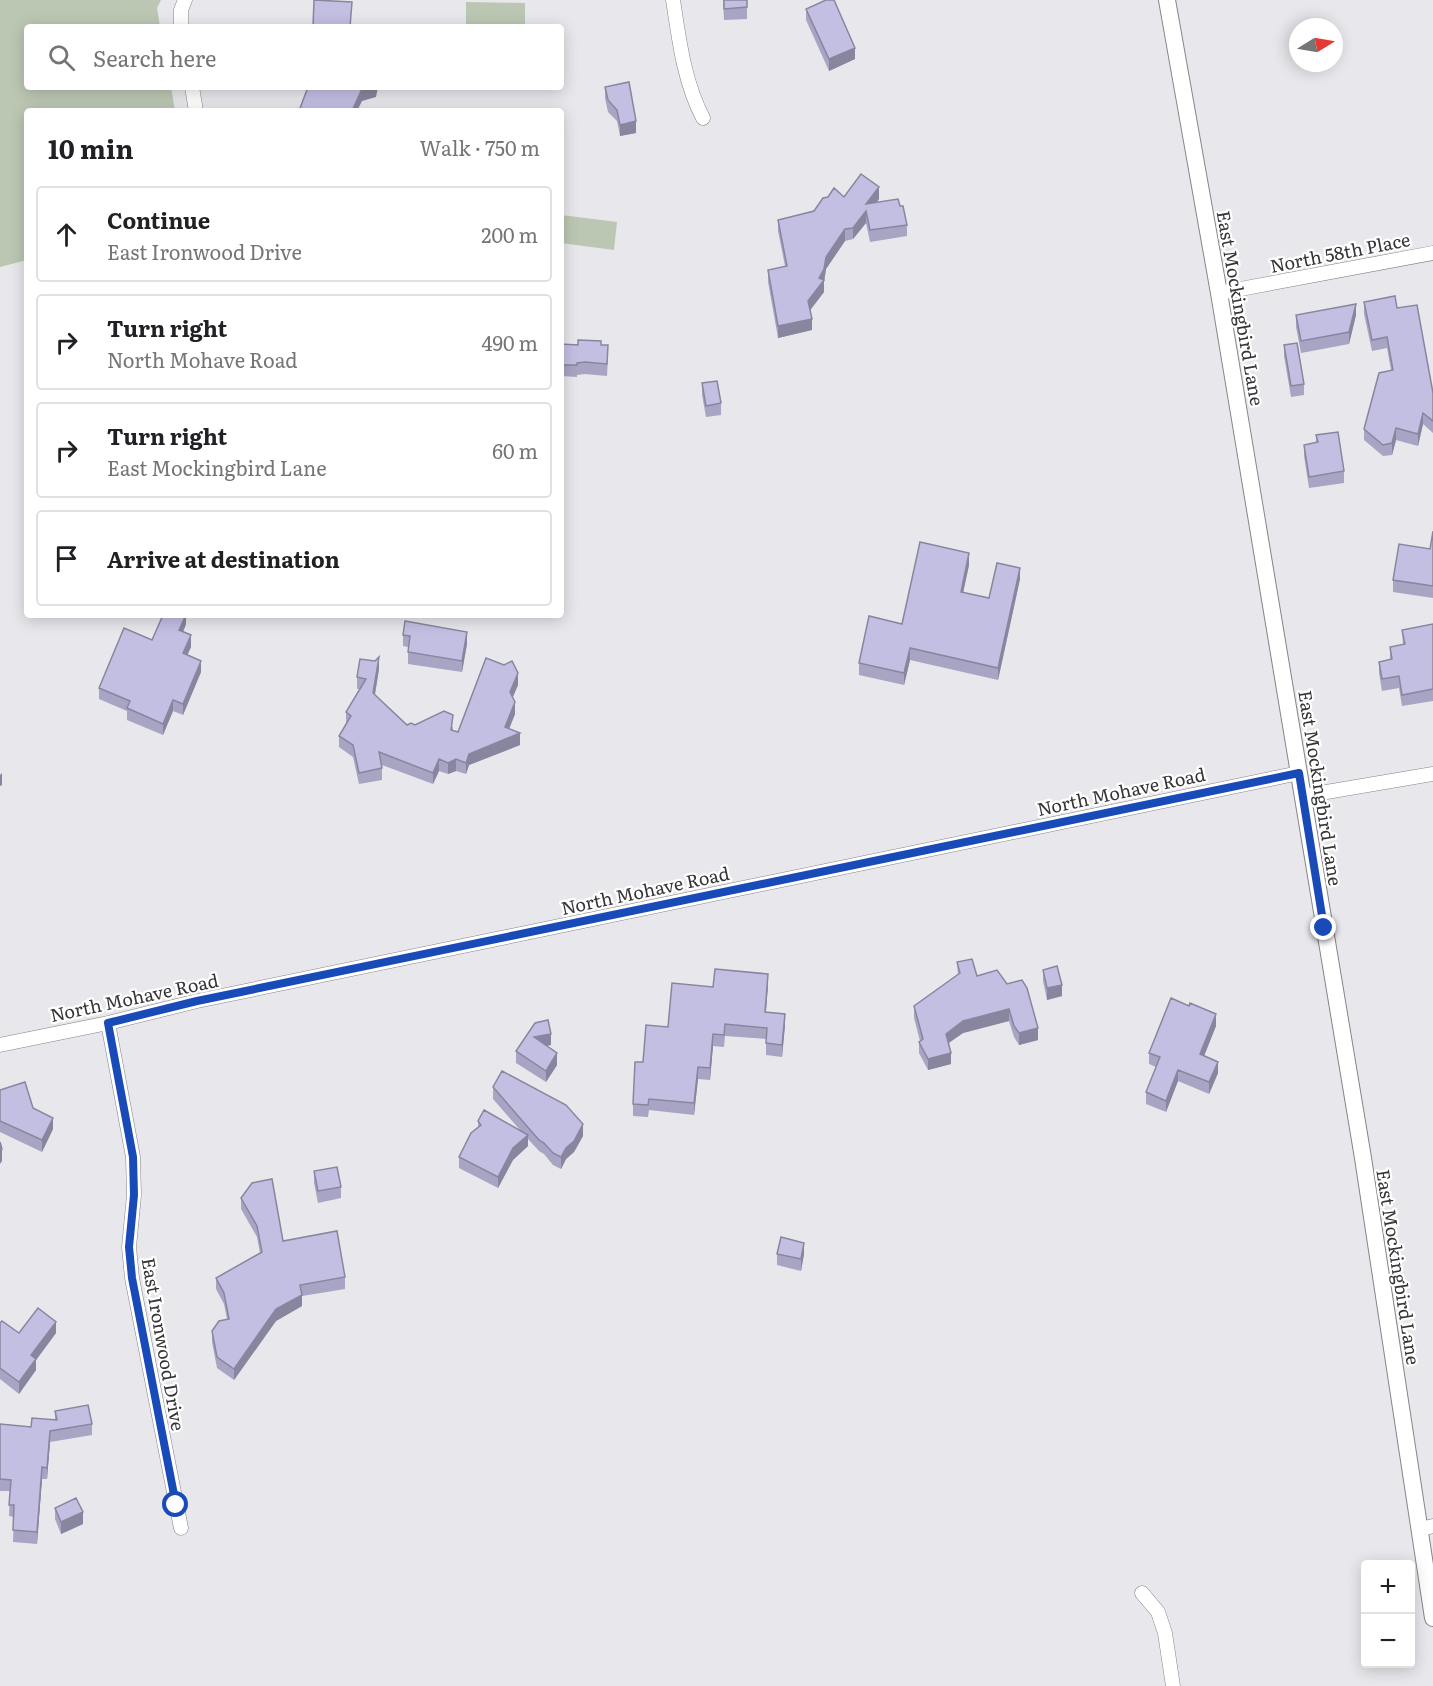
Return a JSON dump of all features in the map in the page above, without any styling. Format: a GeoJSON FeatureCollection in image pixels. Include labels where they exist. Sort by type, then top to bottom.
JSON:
{"type":"FeatureCollection","features":[{"type":"Feature","properties":{"kind":"street"},"geometry":{"type":"LineString","coordinates":[[181,24],[181,10],[185,0]]}},
{"type":"Feature","properties":{"kind":"street"},"geometry":{"type":"LineString","coordinates":[[673,0],[691,90],[703,118]]}},
{"type":"Feature","properties":{"kind":"street","name":"East Mockingbird Lane"},"geometry":{"type":"LineString","coordinates":[[1167,0],[1219,293],[1426,1528],[1433,1618]]}},
{"type":"Feature","properties":{"kind":"street"},"geometry":{"type":"LineString","coordinates":[[192,90],[196,108]]}},
{"type":"Feature","properties":{"kind":"street","name":"North 58th Place"},"geometry":{"type":"LineString","coordinates":[[1219,293],[1433,253]]}},
{"type":"Feature","properties":{"kind":"street","name":"North Mohave Road"},"geometry":{"type":"LineString","coordinates":[[0,1045],[108,1023],[197,1001],[1299,773]]}},
{"type":"Feature","properties":{"kind":"street"},"geometry":{"type":"LineString","coordinates":[[1303,796],[1433,774]]}},
{"type":"Feature","properties":{"kind":"street","name":"East Ironwood Drive"},"geometry":{"type":"LineString","coordinates":[[108,1023],[133,1157],[134,1195],[129,1247],[132,1278],[181,1528]]}},
{"type":"Feature","properties":{"kind":"street"},"geometry":{"type":"LineString","coordinates":[[1142,1593],[1158,1612],[1165,1634],[1173,1686]]}},
{"type":"Feature","properties":{"kind":"green space"},"geometry":{"type":"Polygon","coordinates":[[[0,0],[161,0],[157,8],[160,24],[24,24],[24,90],[172,90],[174,108],[24,108],[24,261],[0,267],[0,0]]]}},
{"type":"Feature","properties":{"kind":"green space"},"geometry":{"type":"Polygon","coordinates":[[[466,2],[525,3],[525,24],[466,24],[466,2]]]}},
{"type":"Feature","properties":{"kind":"green space"},"geometry":{"type":"Polygon","coordinates":[[[564,215],[617,222],[614,250],[564,243],[564,215]]]}},
{"type":"Feature","properties":{"kind":"building"},"geometry":{"type":"Polygon","coordinates":[[[314,0],[352,2],[350,24],[313,24],[314,0]]]}},
{"type":"Feature","properties":{"kind":"building"},"geometry":{"type":"Polygon","coordinates":[[[724,0],[747,0],[747,7],[724,9],[724,0]]]}},
{"type":"Feature","properties":{"kind":"building"},"geometry":{"type":"Polygon","coordinates":[[[826,0],[834,0],[855,48],[829,59],[806,9],[826,0]]]}},
{"type":"Feature","properties":{"kind":"building"},"geometry":{"type":"Polygon","coordinates":[[[629,82],[636,121],[620,125],[617,110],[608,100],[605,87],[629,82]]]}},
{"type":"Feature","properties":{"kind":"building"},"geometry":{"type":"Polygon","coordinates":[[[307,90],[362,90],[353,108],[300,108],[307,90]]]}},
{"type":"Feature","properties":{"kind":"building"},"geometry":{"type":"Polygon","coordinates":[[[861,174],[879,187],[866,204],[898,199],[900,206],[903,206],[907,225],[870,230],[866,211],[853,228],[845,229],[826,257],[824,269],[819,278],[824,280],[808,301],[812,319],[778,326],[768,270],[787,266],[778,220],[814,211],[834,188],[844,197],[861,174]]]}},
{"type":"Feature","properties":{"kind":"building"},"geometry":{"type":"Polygon","coordinates":[[[1395,296],[1397,308],[1417,305],[1433,393],[1433,421],[1423,413],[1418,434],[1396,428],[1392,443],[1383,445],[1364,429],[1379,373],[1393,370],[1387,337],[1372,340],[1364,302],[1395,296]]]}},
{"type":"Feature","properties":{"kind":"building"},"geometry":{"type":"Polygon","coordinates":[[[1356,304],[1349,332],[1301,341],[1296,315],[1356,304]]]}},
{"type":"Feature","properties":{"kind":"building"},"geometry":{"type":"Polygon","coordinates":[[[578,340],[601,341],[601,345],[608,345],[607,364],[585,362],[577,363],[577,365],[564,365],[564,344],[578,345],[578,340]]]}},
{"type":"Feature","properties":{"kind":"building"},"geometry":{"type":"Polygon","coordinates":[[[1297,343],[1304,384],[1291,386],[1284,345],[1297,343]]]}},
{"type":"Feature","properties":{"kind":"building"},"geometry":{"type":"Polygon","coordinates":[[[717,381],[721,403],[706,406],[702,383],[717,381]]]}},
{"type":"Feature","properties":{"kind":"building"},"geometry":{"type":"Polygon","coordinates":[[[1338,432],[1344,471],[1309,477],[1304,445],[1318,442],[1316,435],[1338,432]]]}},
{"type":"Feature","properties":{"kind":"building"},"geometry":{"type":"Polygon","coordinates":[[[1433,531],[1433,586],[1393,580],[1399,544],[1430,549],[1433,531]]]}},
{"type":"Feature","properties":{"kind":"building"},"geometry":{"type":"Polygon","coordinates":[[[920,542],[969,553],[961,592],[989,598],[997,563],[1020,568],[998,668],[910,648],[904,673],[859,663],[869,616],[902,624],[920,542]]]}},
{"type":"Feature","properties":{"kind":"building"},"geometry":{"type":"Polygon","coordinates":[[[162,618],[185,618],[179,630],[191,635],[183,653],[201,661],[183,704],[173,700],[163,724],[127,708],[130,701],[99,688],[124,628],[152,640],[162,618]]]}},
{"type":"Feature","properties":{"kind":"building"},"geometry":{"type":"Polygon","coordinates":[[[405,621],[467,632],[462,661],[408,652],[410,636],[403,635],[405,621]]]}},
{"type":"Feature","properties":{"kind":"building"},"geometry":{"type":"Polygon","coordinates":[[[1433,624],[1433,689],[1402,695],[1399,676],[1382,679],[1379,662],[1392,659],[1390,647],[1405,644],[1402,630],[1433,624]]]}},
{"type":"Feature","properties":{"kind":"building"},"geometry":{"type":"Polygon","coordinates":[[[379,657],[373,693],[407,725],[411,723],[415,725],[444,711],[453,715],[451,730],[458,732],[486,658],[504,665],[512,661],[518,673],[510,692],[515,702],[505,727],[520,733],[469,754],[466,763],[456,759],[448,763],[439,759],[433,773],[379,752],[382,768],[359,773],[353,745],[339,736],[351,716],[346,712],[366,679],[357,677],[360,659],[375,661],[379,657]]]}},
{"type":"Feature","properties":{"kind":"building"},"geometry":{"type":"Polygon","coordinates":[[[972,959],[977,976],[997,970],[1007,984],[1022,980],[1027,988],[1038,1028],[1019,1033],[1014,1026],[1009,1009],[963,1021],[946,1034],[951,1053],[928,1059],[919,1042],[923,1039],[914,1006],[960,973],[957,962],[972,959]]]}},
{"type":"Feature","properties":{"kind":"building"},"geometry":{"type":"Polygon","coordinates":[[[1057,966],[1062,985],[1047,988],[1043,970],[1057,966]]]}},
{"type":"Feature","properties":{"kind":"building"},"geometry":{"type":"Polygon","coordinates":[[[715,969],[768,974],[765,1012],[785,1014],[782,1045],[766,1043],[767,1028],[725,1024],[724,1035],[713,1034],[710,1068],[698,1067],[694,1103],[649,1099],[648,1105],[633,1104],[635,1062],[643,1062],[646,1025],[668,1027],[672,983],[713,987],[715,969]]]}},
{"type":"Feature","properties":{"kind":"building"},"geometry":{"type":"Polygon","coordinates":[[[1171,998],[1216,1014],[1200,1054],[1218,1062],[1209,1082],[1178,1070],[1166,1101],[1146,1092],[1160,1057],[1149,1053],[1171,998]]]}},
{"type":"Feature","properties":{"kind":"building"},"geometry":{"type":"Polygon","coordinates":[[[548,1020],[551,1034],[534,1037],[557,1053],[546,1071],[516,1051],[535,1023],[548,1020]]]}},
{"type":"Feature","properties":{"kind":"building"},"geometry":{"type":"Polygon","coordinates":[[[502,1071],[566,1105],[583,1124],[574,1141],[561,1157],[539,1140],[493,1087],[502,1071]]]}},
{"type":"Feature","properties":{"kind":"building"},"geometry":{"type":"Polygon","coordinates":[[[25,1082],[33,1108],[53,1118],[42,1140],[0,1121],[0,1090],[25,1082]]]}},
{"type":"Feature","properties":{"kind":"building"},"geometry":{"type":"Polygon","coordinates":[[[484,1110],[528,1135],[513,1148],[498,1177],[459,1157],[471,1133],[481,1125],[478,1121],[484,1110]]]}},
{"type":"Feature","properties":{"kind":"building"},"geometry":{"type":"Polygon","coordinates":[[[337,1167],[341,1187],[318,1191],[314,1171],[337,1167]]]}},
{"type":"Feature","properties":{"kind":"building"},"geometry":{"type":"Polygon","coordinates":[[[272,1179],[283,1241],[337,1231],[345,1277],[300,1285],[302,1295],[276,1309],[234,1369],[217,1357],[212,1331],[219,1321],[229,1319],[224,1293],[216,1278],[262,1252],[257,1226],[241,1198],[252,1183],[272,1179]]]}},
{"type":"Feature","properties":{"kind":"building"},"geometry":{"type":"Polygon","coordinates":[[[781,1237],[804,1243],[801,1259],[777,1254],[781,1237]]]}},
{"type":"Feature","properties":{"kind":"building"},"geometry":{"type":"Polygon","coordinates":[[[38,1308],[56,1322],[31,1355],[36,1359],[19,1382],[0,1368],[0,1323],[2,1321],[19,1333],[38,1308]]]}},
{"type":"Feature","properties":{"kind":"building"},"geometry":{"type":"Polygon","coordinates":[[[88,1405],[92,1424],[50,1431],[47,1468],[42,1467],[37,1532],[13,1530],[14,1505],[9,1505],[11,1480],[0,1479],[0,1424],[31,1427],[32,1418],[57,1420],[55,1411],[88,1405]]]}},
{"type":"Feature","properties":{"kind":"building"},"geometry":{"type":"Polygon","coordinates":[[[76,1498],[83,1512],[61,1522],[55,1508],[76,1498]]]}},
{"type":"Feature","properties":{"kind":"route"},"geometry":{"type":"LineString","coordinates":[[176,1505],[132,1278],[129,1247],[134,1195],[133,1157],[108,1023],[197,1001],[1299,773],[1324,928]]}}]}
